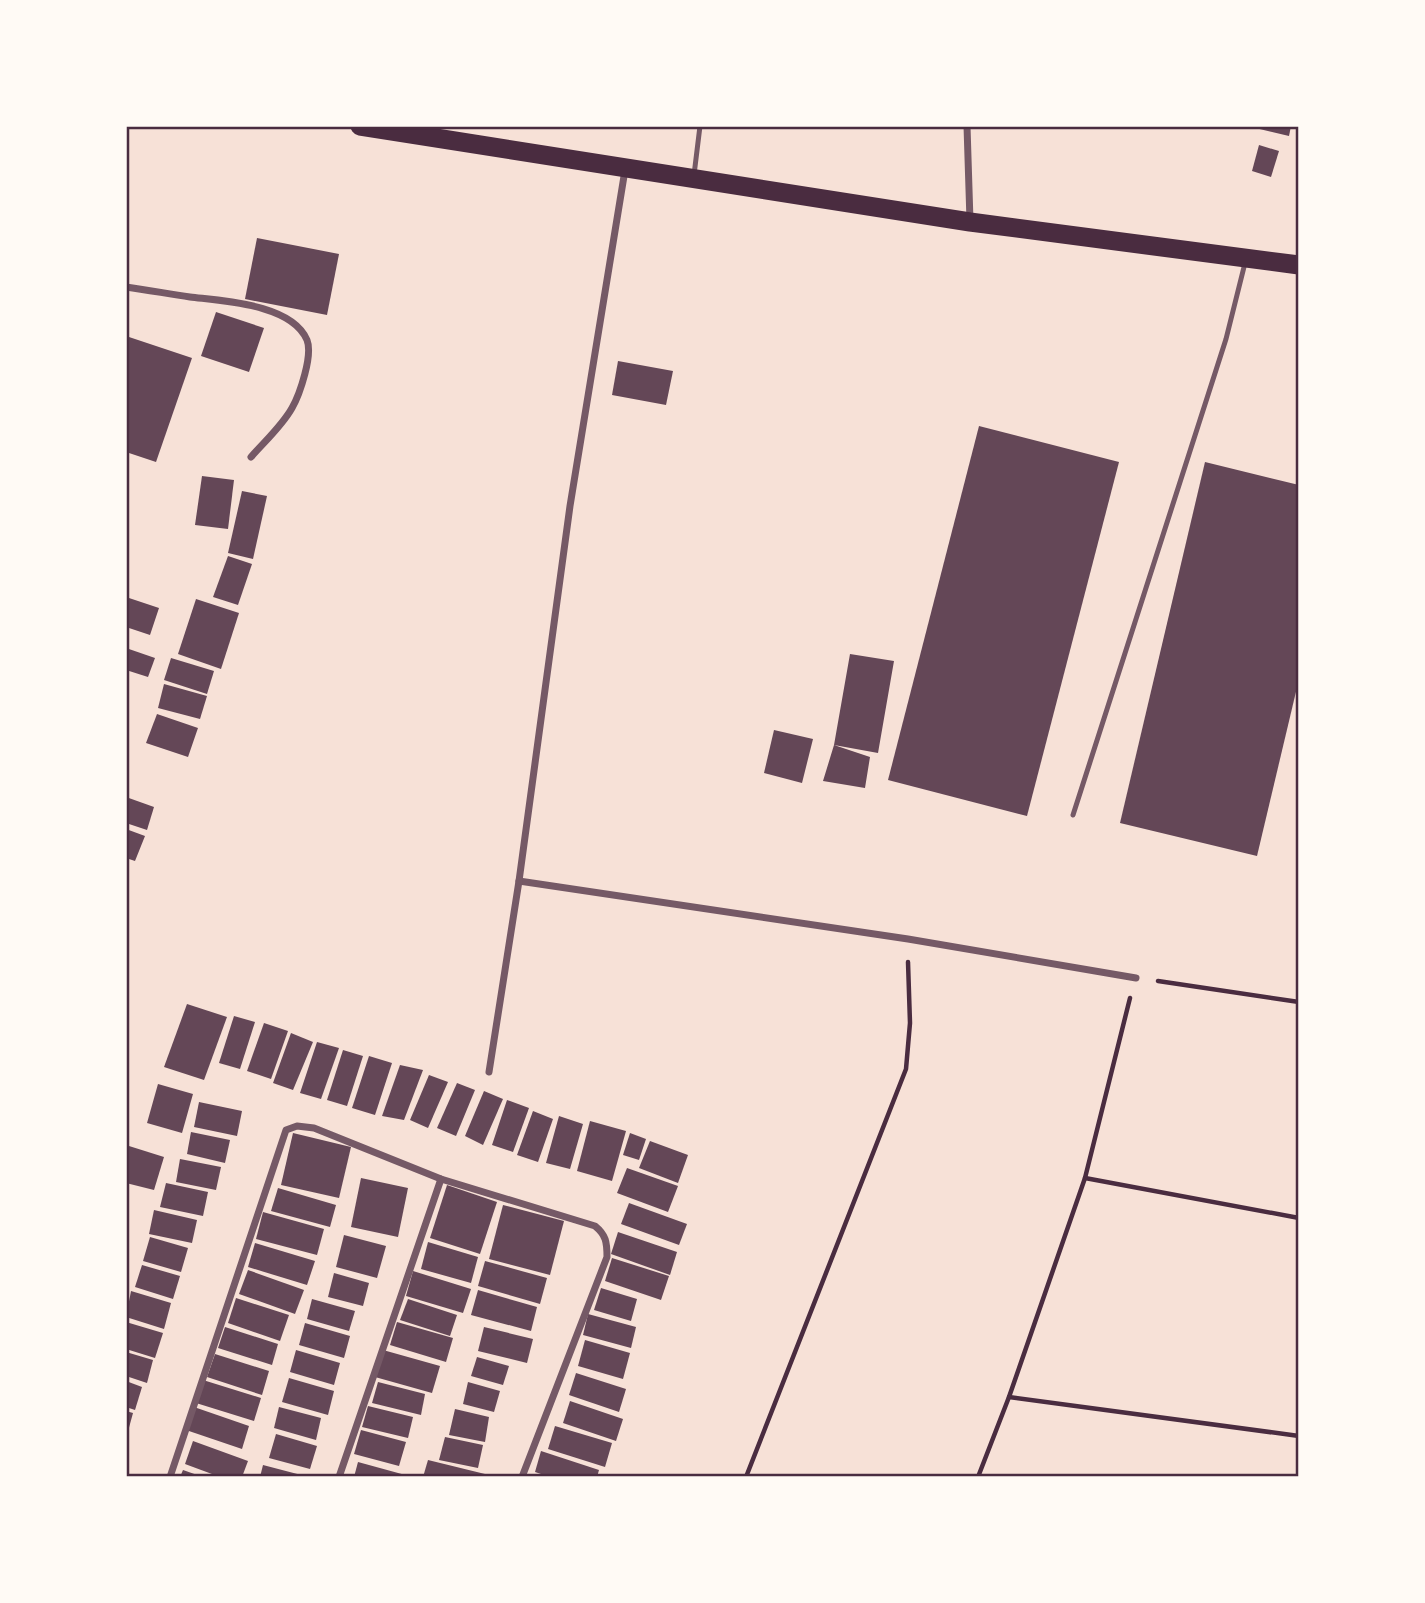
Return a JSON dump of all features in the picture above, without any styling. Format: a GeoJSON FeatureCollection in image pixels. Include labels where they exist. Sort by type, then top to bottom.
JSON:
{"type":"FeatureCollection","features":[{"type":"Feature","properties":{"kind":"highway"},"geometry":{"type":"LineString","coordinates":[[360,126],[464,138],[970,222],[1247,256],[1299,265]]}},
{"type":"Feature","properties":{"kind":"street"},"geometry":{"type":"LineString","coordinates":[[967,126],[970,222]]}},
{"type":"Feature","properties":{"kind":"street"},"geometry":{"type":"LineString","coordinates":[[489,1072],[519,881],[570,506],[626,167]]}},
{"type":"Feature","properties":{"kind":"street"},"geometry":{"type":"LineString","coordinates":[[126,287],[235,302],[265,309],[294,323],[308,342],[307,363],[299,396],[291,411],[251,457]]}},
{"type":"Feature","properties":{"kind":"street"},"geometry":{"type":"LineString","coordinates":[[519,881],[908,939],[1136,978]]}},
{"type":"Feature","properties":{"kind":"street"},"geometry":{"type":"LineString","coordinates":[[170,1477],[286,1130],[297,1126],[314,1128],[441,1179],[595,1227],[604,1234],[607,1256],[522,1477]]}},
{"type":"Feature","properties":{"kind":"street"},"geometry":{"type":"LineString","coordinates":[[339,1477],[441,1179]]}},
{"type":"Feature","properties":{"kind":"lane"},"geometry":{"type":"LineString","coordinates":[[694,178],[700,126]]}},
{"type":"Feature","properties":{"kind":"lane"},"geometry":{"type":"LineString","coordinates":[[1073,815],[1226,339],[1247,256]]}},
{"type":"Feature","properties":{"kind":"path"},"geometry":{"type":"LineString","coordinates":[[746,1477],[906,1069],[909,1023],[908,939]]}},
{"type":"Feature","properties":{"kind":"path"},"geometry":{"type":"LineString","coordinates":[[978,1477],[1009,1397],[1085,1178],[1136,978],[1299,1003]]}},
{"type":"Feature","properties":{"kind":"path"},"geometry":{"type":"LineString","coordinates":[[1085,1178],[1299,1218]]}},
{"type":"Feature","properties":{"kind":"path"},"geometry":{"type":"LineString","coordinates":[[1009,1397],[1299,1436]]}},
{"type":"Feature","properties":{"kind":"building"},"geometry":{"type":"Polygon","coordinates":[[[1247,126],[1291,126],[1289,136],[1247,126]]]}},
{"type":"Feature","properties":{"kind":"building"},"geometry":{"type":"Polygon","coordinates":[[[1259,145],[1279,151],[1271,177],[1252,171],[1259,145]]]}},
{"type":"Feature","properties":{"kind":"building"},"geometry":{"type":"Polygon","coordinates":[[[257,238],[339,254],[327,315],[245,299],[257,238]]]}},
{"type":"Feature","properties":{"kind":"building"},"geometry":{"type":"Polygon","coordinates":[[[216,312],[264,328],[249,372],[201,356],[216,312]]]}},
{"type":"Feature","properties":{"kind":"building"},"geometry":{"type":"Polygon","coordinates":[[[126,336],[192,358],[156,462],[126,452],[126,336]]]}},
{"type":"Feature","properties":{"kind":"building"},"geometry":{"type":"Polygon","coordinates":[[[618,361],[673,371],[666,405],[612,395],[618,361]]]}},
{"type":"Feature","properties":{"kind":"building"},"geometry":{"type":"Polygon","coordinates":[[[979,426],[1119,462],[1027,816],[888,780],[979,426]]]}},
{"type":"Feature","properties":{"kind":"building"},"geometry":{"type":"Polygon","coordinates":[[[1205,462],[1299,485],[1299,679],[1257,856],[1120,823],[1205,462]]]}},
{"type":"Feature","properties":{"kind":"building"},"geometry":{"type":"Polygon","coordinates":[[[202,476],[234,480],[228,529],[195,525],[202,476]]]}},
{"type":"Feature","properties":{"kind":"building"},"geometry":{"type":"Polygon","coordinates":[[[242,491],[267,496],[253,559],[228,553],[242,491]]]}},
{"type":"Feature","properties":{"kind":"building"},"geometry":{"type":"Polygon","coordinates":[[[228,556],[252,564],[238,605],[213,597],[228,556]]]}},
{"type":"Feature","properties":{"kind":"building"},"geometry":{"type":"Polygon","coordinates":[[[129,598],[159,608],[150,635],[126,627],[126,606],[129,598]]]}},
{"type":"Feature","properties":{"kind":"building"},"geometry":{"type":"Polygon","coordinates":[[[196,599],[239,613],[221,669],[178,654],[196,599]]]}},
{"type":"Feature","properties":{"kind":"building"},"geometry":{"type":"Polygon","coordinates":[[[126,648],[155,658],[148,677],[126,670],[126,648]]]}},
{"type":"Feature","properties":{"kind":"building"},"geometry":{"type":"Polygon","coordinates":[[[850,654],[894,661],[878,753],[834,745],[850,654]]]}},
{"type":"Feature","properties":{"kind":"building"},"geometry":{"type":"Polygon","coordinates":[[[171,658],[214,671],[207,694],[164,680],[171,658]]]}},
{"type":"Feature","properties":{"kind":"building"},"geometry":{"type":"Polygon","coordinates":[[[164,684],[207,696],[200,719],[158,708],[164,684]]]}},
{"type":"Feature","properties":{"kind":"building"},"geometry":{"type":"Polygon","coordinates":[[[157,714],[198,728],[188,757],[146,743],[157,714]]]}},
{"type":"Feature","properties":{"kind":"building"},"geometry":{"type":"Polygon","coordinates":[[[774,730],[813,739],[802,783],[764,773],[774,730]]]}},
{"type":"Feature","properties":{"kind":"building"},"geometry":{"type":"Polygon","coordinates":[[[834,745],[870,757],[865,788],[823,781],[834,745]]]}},
{"type":"Feature","properties":{"kind":"building"},"geometry":{"type":"Polygon","coordinates":[[[126,797],[154,807],[147,830],[126,823],[126,797]]]}},
{"type":"Feature","properties":{"kind":"building"},"geometry":{"type":"Polygon","coordinates":[[[126,829],[145,836],[135,861],[126,858],[126,829]]]}},
{"type":"Feature","properties":{"kind":"building"},"geometry":{"type":"Polygon","coordinates":[[[187,1004],[227,1017],[204,1080],[164,1067],[187,1004]]]}},
{"type":"Feature","properties":{"kind":"building"},"geometry":{"type":"Polygon","coordinates":[[[234,1016],[255,1022],[240,1069],[219,1063],[234,1016]]]}},
{"type":"Feature","properties":{"kind":"building"},"geometry":{"type":"Polygon","coordinates":[[[264,1023],[288,1031],[271,1079],[247,1071],[264,1023]]]}},
{"type":"Feature","properties":{"kind":"building"},"geometry":{"type":"Polygon","coordinates":[[[291,1033],[313,1042],[293,1090],[273,1083],[291,1033]]]}},
{"type":"Feature","properties":{"kind":"building"},"geometry":{"type":"Polygon","coordinates":[[[317,1042],[339,1048],[321,1099],[300,1093],[317,1042]]]}},
{"type":"Feature","properties":{"kind":"building"},"geometry":{"type":"Polygon","coordinates":[[[343,1050],[363,1056],[347,1106],[327,1100],[343,1050]]]}},
{"type":"Feature","properties":{"kind":"building"},"geometry":{"type":"Polygon","coordinates":[[[369,1056],[392,1063],[375,1115],[352,1108],[369,1056]]]}},
{"type":"Feature","properties":{"kind":"building"},"geometry":{"type":"Polygon","coordinates":[[[400,1065],[423,1070],[404,1120],[382,1116],[400,1065]]]}},
{"type":"Feature","properties":{"kind":"building"},"geometry":{"type":"Polygon","coordinates":[[[429,1075],[448,1082],[428,1128],[410,1120],[429,1075]]]}},
{"type":"Feature","properties":{"kind":"building"},"geometry":{"type":"Polygon","coordinates":[[[457,1083],[475,1090],[456,1136],[437,1128],[457,1083]]]}},
{"type":"Feature","properties":{"kind":"building"},"geometry":{"type":"Polygon","coordinates":[[[158,1084],[193,1094],[182,1133],[147,1123],[158,1084]]]}},
{"type":"Feature","properties":{"kind":"building"},"geometry":{"type":"Polygon","coordinates":[[[484,1091],[503,1099],[483,1145],[465,1136],[484,1091]]]}},
{"type":"Feature","properties":{"kind":"building"},"geometry":{"type":"Polygon","coordinates":[[[507,1100],[529,1108],[513,1152],[492,1145],[507,1100]]]}},
{"type":"Feature","properties":{"kind":"building"},"geometry":{"type":"Polygon","coordinates":[[[199,1102],[242,1111],[237,1136],[194,1127],[199,1102]]]}},
{"type":"Feature","properties":{"kind":"building"},"geometry":{"type":"Polygon","coordinates":[[[533,1111],[553,1119],[538,1162],[517,1155],[533,1111]]]}},
{"type":"Feature","properties":{"kind":"building"},"geometry":{"type":"Polygon","coordinates":[[[559,1116],[583,1124],[570,1169],[546,1163],[559,1116]]]}},
{"type":"Feature","properties":{"kind":"building"},"geometry":{"type":"Polygon","coordinates":[[[590,1121],[626,1131],[612,1181],[577,1171],[590,1121]]]}},
{"type":"Feature","properties":{"kind":"building"},"geometry":{"type":"Polygon","coordinates":[[[191,1132],[230,1140],[225,1163],[187,1154],[191,1132]]]}},
{"type":"Feature","properties":{"kind":"building"},"geometry":{"type":"Polygon","coordinates":[[[293,1133],[351,1147],[339,1198],[281,1185],[293,1133]]]}},
{"type":"Feature","properties":{"kind":"building"},"geometry":{"type":"Polygon","coordinates":[[[630,1133],[646,1139],[639,1160],[623,1155],[630,1133]]]}},
{"type":"Feature","properties":{"kind":"building"},"geometry":{"type":"Polygon","coordinates":[[[650,1141],[688,1155],[678,1183],[639,1168],[650,1141]]]}},
{"type":"Feature","properties":{"kind":"building"},"geometry":{"type":"Polygon","coordinates":[[[129,1146],[164,1157],[154,1190],[126,1183],[126,1155],[129,1146]]]}},
{"type":"Feature","properties":{"kind":"building"},"geometry":{"type":"Polygon","coordinates":[[[180,1159],[221,1167],[216,1190],[176,1182],[180,1159]]]}},
{"type":"Feature","properties":{"kind":"building"},"geometry":{"type":"Polygon","coordinates":[[[627,1168],[678,1186],[668,1212],[617,1193],[627,1168]]]}},
{"type":"Feature","properties":{"kind":"building"},"geometry":{"type":"Polygon","coordinates":[[[361,1178],[408,1188],[398,1237],[351,1227],[361,1178]]]}},
{"type":"Feature","properties":{"kind":"building"},"geometry":{"type":"Polygon","coordinates":[[[166,1183],[208,1192],[203,1216],[160,1207],[166,1183]]]}},
{"type":"Feature","properties":{"kind":"building"},"geometry":{"type":"Polygon","coordinates":[[[447,1185],[497,1202],[480,1254],[430,1238],[447,1185]]]}},
{"type":"Feature","properties":{"kind":"building"},"geometry":{"type":"Polygon","coordinates":[[[278,1188],[336,1205],[330,1227],[271,1211],[278,1188]]]}},
{"type":"Feature","properties":{"kind":"building"},"geometry":{"type":"Polygon","coordinates":[[[629,1203],[687,1224],[679,1245],[621,1224],[629,1203]]]}},
{"type":"Feature","properties":{"kind":"building"},"geometry":{"type":"Polygon","coordinates":[[[503,1205],[564,1221],[550,1275],[489,1259],[503,1205]]]}},
{"type":"Feature","properties":{"kind":"building"},"geometry":{"type":"Polygon","coordinates":[[[154,1210],[197,1220],[192,1243],[149,1234],[154,1210]]]}},
{"type":"Feature","properties":{"kind":"building"},"geometry":{"type":"Polygon","coordinates":[[[263,1212],[324,1229],[317,1255],[256,1239],[263,1212]]]}},
{"type":"Feature","properties":{"kind":"building"},"geometry":{"type":"Polygon","coordinates":[[[618,1232],[677,1252],[670,1275],[611,1254],[618,1232]]]}},
{"type":"Feature","properties":{"kind":"building"},"geometry":{"type":"Polygon","coordinates":[[[344,1235],[386,1246],[377,1278],[336,1267],[344,1235]]]}},
{"type":"Feature","properties":{"kind":"building"},"geometry":{"type":"Polygon","coordinates":[[[150,1237],[188,1248],[181,1272],[143,1261],[150,1237]]]}},
{"type":"Feature","properties":{"kind":"building"},"geometry":{"type":"Polygon","coordinates":[[[428,1242],[478,1257],[471,1283],[421,1269],[428,1242]]]}},
{"type":"Feature","properties":{"kind":"building"},"geometry":{"type":"Polygon","coordinates":[[[255,1243],[315,1261],[307,1285],[248,1267],[255,1243]]]}},
{"type":"Feature","properties":{"kind":"building"},"geometry":{"type":"Polygon","coordinates":[[[612,1258],[669,1276],[661,1300],[605,1281],[612,1258]]]}},
{"type":"Feature","properties":{"kind":"building"},"geometry":{"type":"Polygon","coordinates":[[[485,1261],[547,1278],[540,1304],[478,1286],[485,1261]]]}},
{"type":"Feature","properties":{"kind":"building"},"geometry":{"type":"Polygon","coordinates":[[[142,1265],[180,1276],[173,1299],[135,1287],[142,1265]]]}},
{"type":"Feature","properties":{"kind":"building"},"geometry":{"type":"Polygon","coordinates":[[[248,1270],[304,1290],[295,1314],[239,1294],[248,1270]]]}},
{"type":"Feature","properties":{"kind":"building"},"geometry":{"type":"Polygon","coordinates":[[[413,1271],[471,1289],[463,1313],[406,1296],[413,1271]]]}},
{"type":"Feature","properties":{"kind":"building"},"geometry":{"type":"Polygon","coordinates":[[[334,1273],[369,1283],[363,1306],[328,1297],[334,1273]]]}},
{"type":"Feature","properties":{"kind":"building"},"geometry":{"type":"Polygon","coordinates":[[[601,1288],[637,1299],[631,1321],[594,1310],[601,1288]]]}},
{"type":"Feature","properties":{"kind":"building"},"geometry":{"type":"Polygon","coordinates":[[[478,1290],[537,1307],[531,1331],[471,1315],[478,1290]]]}},
{"type":"Feature","properties":{"kind":"building"},"geometry":{"type":"Polygon","coordinates":[[[131,1291],[171,1303],[164,1329],[126,1317],[131,1291]]]}},
{"type":"Feature","properties":{"kind":"building"},"geometry":{"type":"Polygon","coordinates":[[[236,1298],[289,1315],[280,1341],[228,1323],[236,1298]]]}},
{"type":"Feature","properties":{"kind":"building"},"geometry":{"type":"Polygon","coordinates":[[[312,1299],[355,1311],[349,1331],[307,1319],[312,1299]]]}},
{"type":"Feature","properties":{"kind":"building"},"geometry":{"type":"Polygon","coordinates":[[[408,1299],[457,1315],[450,1336],[400,1320],[408,1299]]]}},
{"type":"Feature","properties":{"kind":"building"},"geometry":{"type":"Polygon","coordinates":[[[588,1314],[636,1327],[631,1348],[583,1335],[588,1314]]]}},
{"type":"Feature","properties":{"kind":"building"},"geometry":{"type":"Polygon","coordinates":[[[126,1322],[163,1333],[155,1358],[126,1349],[126,1322]]]}},
{"type":"Feature","properties":{"kind":"building"},"geometry":{"type":"Polygon","coordinates":[[[397,1322],[453,1338],[446,1362],[390,1345],[397,1322]]]}},
{"type":"Feature","properties":{"kind":"building"},"geometry":{"type":"Polygon","coordinates":[[[305,1323],[350,1336],[344,1358],[299,1345],[305,1323]]]}},
{"type":"Feature","properties":{"kind":"building"},"geometry":{"type":"Polygon","coordinates":[[[225,1327],[278,1344],[272,1365],[218,1348],[225,1327]]]}},
{"type":"Feature","properties":{"kind":"building"},"geometry":{"type":"Polygon","coordinates":[[[484,1327],[533,1339],[527,1363],[478,1351],[484,1327]]]}},
{"type":"Feature","properties":{"kind":"building"},"geometry":{"type":"Polygon","coordinates":[[[585,1340],[630,1353],[623,1379],[578,1366],[585,1340]]]}},
{"type":"Feature","properties":{"kind":"building"},"geometry":{"type":"Polygon","coordinates":[[[296,1350],[340,1363],[334,1385],[290,1372],[296,1350]]]}},
{"type":"Feature","properties":{"kind":"building"},"geometry":{"type":"Polygon","coordinates":[[[383,1350],[440,1366],[432,1393],[375,1377],[383,1350]]]}},
{"type":"Feature","properties":{"kind":"building"},"geometry":{"type":"Polygon","coordinates":[[[126,1352],[153,1360],[147,1383],[126,1376],[126,1352]]]}},
{"type":"Feature","properties":{"kind":"building"},"geometry":{"type":"Polygon","coordinates":[[[215,1354],[269,1371],[262,1395],[207,1377],[215,1354]]]}},
{"type":"Feature","properties":{"kind":"building"},"geometry":{"type":"Polygon","coordinates":[[[477,1357],[509,1366],[503,1385],[471,1376],[477,1357]]]}},
{"type":"Feature","properties":{"kind":"building"},"geometry":{"type":"Polygon","coordinates":[[[576,1373],[626,1389],[619,1412],[569,1395],[576,1373]]]}},
{"type":"Feature","properties":{"kind":"building"},"geometry":{"type":"Polygon","coordinates":[[[289,1378],[334,1391],[328,1415],[282,1402],[289,1378]]]}},
{"type":"Feature","properties":{"kind":"building"},"geometry":{"type":"Polygon","coordinates":[[[203,1380],[261,1398],[254,1421],[196,1403],[203,1380]]]}},
{"type":"Feature","properties":{"kind":"building"},"geometry":{"type":"Polygon","coordinates":[[[126,1381],[142,1387],[135,1410],[126,1407],[126,1381]]]}},
{"type":"Feature","properties":{"kind":"building"},"geometry":{"type":"Polygon","coordinates":[[[378,1382],[425,1394],[421,1415],[372,1403],[378,1382]]]}},
{"type":"Feature","properties":{"kind":"building"},"geometry":{"type":"Polygon","coordinates":[[[468,1382],[500,1391],[494,1412],[463,1404],[468,1382]]]}},
{"type":"Feature","properties":{"kind":"building"},"geometry":{"type":"Polygon","coordinates":[[[570,1401],[623,1419],[616,1441],[563,1423],[570,1401]]]}},
{"type":"Feature","properties":{"kind":"building"},"geometry":{"type":"Polygon","coordinates":[[[368,1406],[413,1417],[408,1438],[362,1427],[368,1406]]]}},
{"type":"Feature","properties":{"kind":"building"},"geometry":{"type":"Polygon","coordinates":[[[194,1407],[249,1426],[242,1449],[186,1430],[194,1407]]]}},
{"type":"Feature","properties":{"kind":"building"},"geometry":{"type":"Polygon","coordinates":[[[279,1407],[321,1418],[316,1440],[274,1428],[279,1407]]]}},
{"type":"Feature","properties":{"kind":"building"},"geometry":{"type":"Polygon","coordinates":[[[455,1409],[489,1417],[485,1442],[449,1435],[455,1409]]]}},
{"type":"Feature","properties":{"kind":"building"},"geometry":{"type":"Polygon","coordinates":[[[126,1411],[133,1413],[127,1435],[126,1435],[126,1411]]]}},
{"type":"Feature","properties":{"kind":"building"},"geometry":{"type":"Polygon","coordinates":[[[555,1426],[612,1443],[605,1467],[548,1449],[555,1426]]]}},
{"type":"Feature","properties":{"kind":"building"},"geometry":{"type":"Polygon","coordinates":[[[361,1430],[406,1442],[399,1466],[354,1454],[361,1430]]]}},
{"type":"Feature","properties":{"kind":"building"},"geometry":{"type":"Polygon","coordinates":[[[276,1434],[317,1446],[310,1469],[269,1458],[276,1434]]]}},
{"type":"Feature","properties":{"kind":"building"},"geometry":{"type":"Polygon","coordinates":[[[445,1437],[483,1445],[478,1468],[439,1460],[445,1437]]]}},
{"type":"Feature","properties":{"kind":"building"},"geometry":{"type":"Polygon","coordinates":[[[193,1441],[248,1461],[242,1477],[220,1477],[185,1464],[193,1441]]]}},
{"type":"Feature","properties":{"kind":"building"},"geometry":{"type":"Polygon","coordinates":[[[541,1451],[599,1470],[597,1477],[550,1477],[535,1472],[541,1451]]]}},
{"type":"Feature","properties":{"kind":"building"},"geometry":{"type":"Polygon","coordinates":[[[428,1460],[485,1474],[484,1477],[423,1477],[428,1460]]]}},
{"type":"Feature","properties":{"kind":"building"},"geometry":{"type":"Polygon","coordinates":[[[358,1462],[409,1476],[409,1477],[354,1477],[358,1462]]]}},
{"type":"Feature","properties":{"kind":"building"},"geometry":{"type":"Polygon","coordinates":[[[263,1465],[305,1476],[305,1477],[260,1477],[263,1465]]]}},
{"type":"Feature","properties":{"kind":"building"},"geometry":{"type":"Polygon","coordinates":[[[183,1470],[203,1477],[180,1477],[183,1470]]]}}]}
